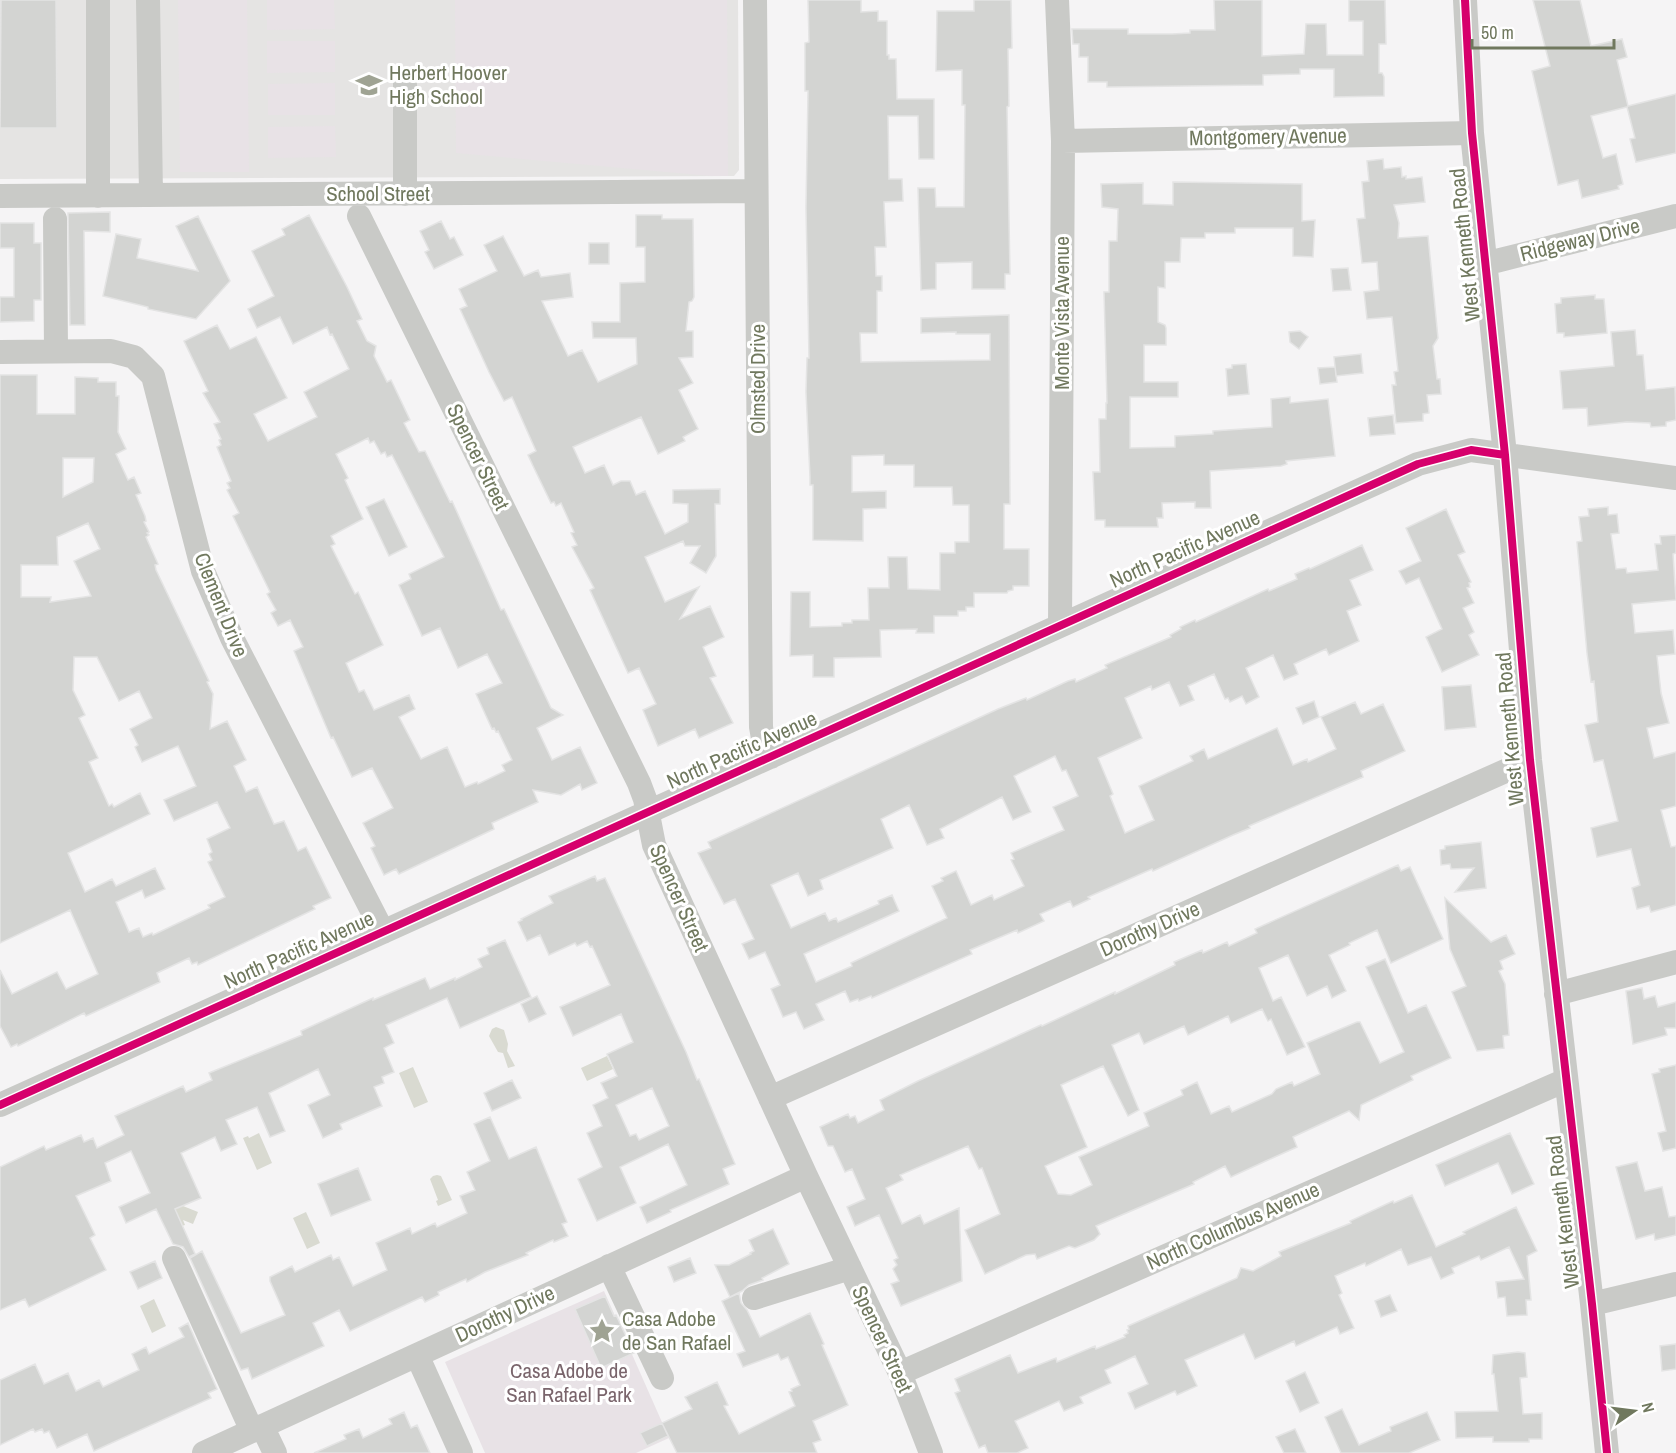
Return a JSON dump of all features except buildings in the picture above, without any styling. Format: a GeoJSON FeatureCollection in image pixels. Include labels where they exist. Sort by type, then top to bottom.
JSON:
{"type":"FeatureCollection","features":[{"type":"Feature","properties":{"kind":"street"},"geometry":{"type":"LineString","coordinates":[[98,0],[98,195]]}},
{"type":"Feature","properties":{"kind":"street"},"geometry":{"type":"LineString","coordinates":[[148,0],[151,195]]}},
{"type":"Feature","properties":{"kind":"street","name":"Olmsted Drive"},"geometry":{"type":"LineString","coordinates":[[755,0],[761,727],[764,744],[771,757]]}},
{"type":"Feature","properties":{"kind":"street","name":"Monte Vista Avenue"},"geometry":{"type":"LineString","coordinates":[[1057,0],[1064,141],[1060,626]]}},
{"type":"Feature","properties":{"kind":"street","name":"West Kenneth Road"},"geometry":{"type":"LineString","coordinates":[[1465,0],[1472,133],[1505,455],[1530,760],[1607,1453]]}},
{"type":"Feature","properties":{"kind":"street"},"geometry":{"type":"LineString","coordinates":[[405,85],[405,194]]}},
{"type":"Feature","properties":{"kind":"street","name":"Montgomery Avenue"},"geometry":{"type":"LineString","coordinates":[[1064,141],[1472,133]]}},
{"type":"Feature","properties":{"kind":"street","name":"School Street"},"geometry":{"type":"LineString","coordinates":[[0,196],[756,191]]}},
{"type":"Feature","properties":{"kind":"street","name":"Spencer Street"},"geometry":{"type":"LineString","coordinates":[[359,216],[639,783],[645,799],[654,845],[806,1176],[900,1373],[931,1453]]}},
{"type":"Feature","properties":{"kind":"street","name":"Ridgeway Drive"},"geometry":{"type":"LineString","coordinates":[[1484,264],[1676,216]]}},
{"type":"Feature","properties":{"kind":"street"},"geometry":{"type":"LineString","coordinates":[[55,219],[56,351]]}},
{"type":"Feature","properties":{"kind":"street","name":"Clement Drive"},"geometry":{"type":"LineString","coordinates":[[0,352],[111,351],[134,357],[153,376],[202,571],[232,638],[383,932]]}},
{"type":"Feature","properties":{"kind":"street","name":"North Pacific Avenue"},"geometry":{"type":"LineString","coordinates":[[0,1105],[1418,464],[1471,450],[1676,478]]}},
{"type":"Feature","properties":{"kind":"street","name":"Dorothy Drive"},"geometry":{"type":"LineString","coordinates":[[770,1098],[1530,760]]}},
{"type":"Feature","properties":{"kind":"street"},"geometry":{"type":"LineString","coordinates":[[1556,993],[1676,962]]}},
{"type":"Feature","properties":{"kind":"street","name":"North Columbus Avenue"},"geometry":{"type":"LineString","coordinates":[[900,1373],[1566,1080]]}},
{"type":"Feature","properties":{"kind":"street","name":"Dorothy Drive"},"geometry":{"type":"LineString","coordinates":[[204,1453],[806,1176]]}},
{"type":"Feature","properties":{"kind":"street"},"geometry":{"type":"LineString","coordinates":[[174,1258],[257,1428],[275,1453]]}},
{"type":"Feature","properties":{"kind":"street"},"geometry":{"type":"LineString","coordinates":[[609,1266],[662,1378]]}},
{"type":"Feature","properties":{"kind":"street"},"geometry":{"type":"LineString","coordinates":[[754,1298],[850,1268]]}},
{"type":"Feature","properties":{"kind":"street"},"geometry":{"type":"LineString","coordinates":[[1592,1304],[1676,1284]]}},
{"type":"Feature","properties":{"kind":"street"},"geometry":{"type":"LineString","coordinates":[[417,1355],[461,1453]]}},
{"type":"Feature","properties":{"kind":"shaded area","name":"Herbert Hoover High School"},"geometry":{"type":"Polygon","coordinates":[[[0,0],[738,0],[739,170],[734,176],[0,179],[0,0]]]}},
{"type":"Feature","properties":{"kind":"shaded area"},"geometry":{"type":"Polygon","coordinates":[[[496,1027],[504,1030],[508,1044],[507,1051],[515,1066],[508,1068],[503,1053],[498,1052],[489,1036],[492,1029],[496,1027]]]}},
{"type":"Feature","properties":{"kind":"shaded area"},"geometry":{"type":"Polygon","coordinates":[[[607,1056],[613,1069],[587,1081],[581,1068],[607,1056]]]}},
{"type":"Feature","properties":{"kind":"shaded area"},"geometry":{"type":"Polygon","coordinates":[[[413,1067],[428,1102],[414,1108],[399,1073],[413,1067]]]}},
{"type":"Feature","properties":{"kind":"shaded area"},"geometry":{"type":"Polygon","coordinates":[[[259,1133],[272,1163],[257,1170],[243,1138],[259,1133]]]}},
{"type":"Feature","properties":{"kind":"shaded area"},"geometry":{"type":"Polygon","coordinates":[[[437,1175],[441,1176],[452,1200],[438,1206],[430,1179],[437,1175]]]}},
{"type":"Feature","properties":{"kind":"shaded area"},"geometry":{"type":"Polygon","coordinates":[[[180,1200],[183,1206],[198,1212],[193,1224],[183,1220],[185,1225],[178,1227],[168,1205],[180,1200]]]}},
{"type":"Feature","properties":{"kind":"shaded area"},"geometry":{"type":"Polygon","coordinates":[[[306,1212],[320,1243],[307,1249],[293,1218],[306,1212]]]}},
{"type":"Feature","properties":{"kind":"shaded area"},"geometry":{"type":"Polygon","coordinates":[[[154,1299],[166,1326],[152,1333],[140,1306],[154,1299]]]}},
{"type":"Feature","properties":{"kind":"green space"},"geometry":{"type":"Polygon","coordinates":[[[178,0],[247,0],[249,172],[180,172],[178,0]]]}},
{"type":"Feature","properties":{"kind":"green space"},"geometry":{"type":"Polygon","coordinates":[[[267,0],[334,0],[335,29],[267,30],[267,0]]]}},
{"type":"Feature","properties":{"kind":"green space"},"geometry":{"type":"Polygon","coordinates":[[[455,0],[727,0],[728,176],[456,153],[455,0]]]}},
{"type":"Feature","properties":{"kind":"green space"},"geometry":{"type":"Polygon","coordinates":[[[267,41],[335,41],[335,72],[267,73],[267,41]]]}},
{"type":"Feature","properties":{"kind":"green space"},"geometry":{"type":"Polygon","coordinates":[[[335,83],[335,115],[268,115],[268,84],[335,83]]]}},
{"type":"Feature","properties":{"kind":"green space"},"geometry":{"type":"Polygon","coordinates":[[[335,126],[336,157],[268,158],[268,127],[335,126]]]}},
{"type":"Feature","properties":{"kind":"green space","name":"Casa Adobe de San Rafael Park"},"geometry":{"type":"Polygon","coordinates":[[[604,1291],[669,1438],[636,1453],[485,1453],[445,1362],[604,1291]]]}},
{"type":"Feature","properties":{"kind":"cycle path"},"geometry":{"type":"LineString","coordinates":[[1465,0],[1472,133],[1505,455],[1530,760],[1607,1453]]}},
{"type":"Feature","properties":{"kind":"cycle path"},"geometry":{"type":"LineString","coordinates":[[0,1105],[1418,464],[1471,450],[1505,455]]}},
{"type":"Feature","properties":{"kind":"place","name":"Herbert Hoover High School"},"geometry":{"type":"Point","coordinates":[369,85]}},
{"type":"Feature","properties":{"kind":"place","name":"Casa Adobe de San Rafael"},"geometry":{"type":"Point","coordinates":[602,1331]}}]}
